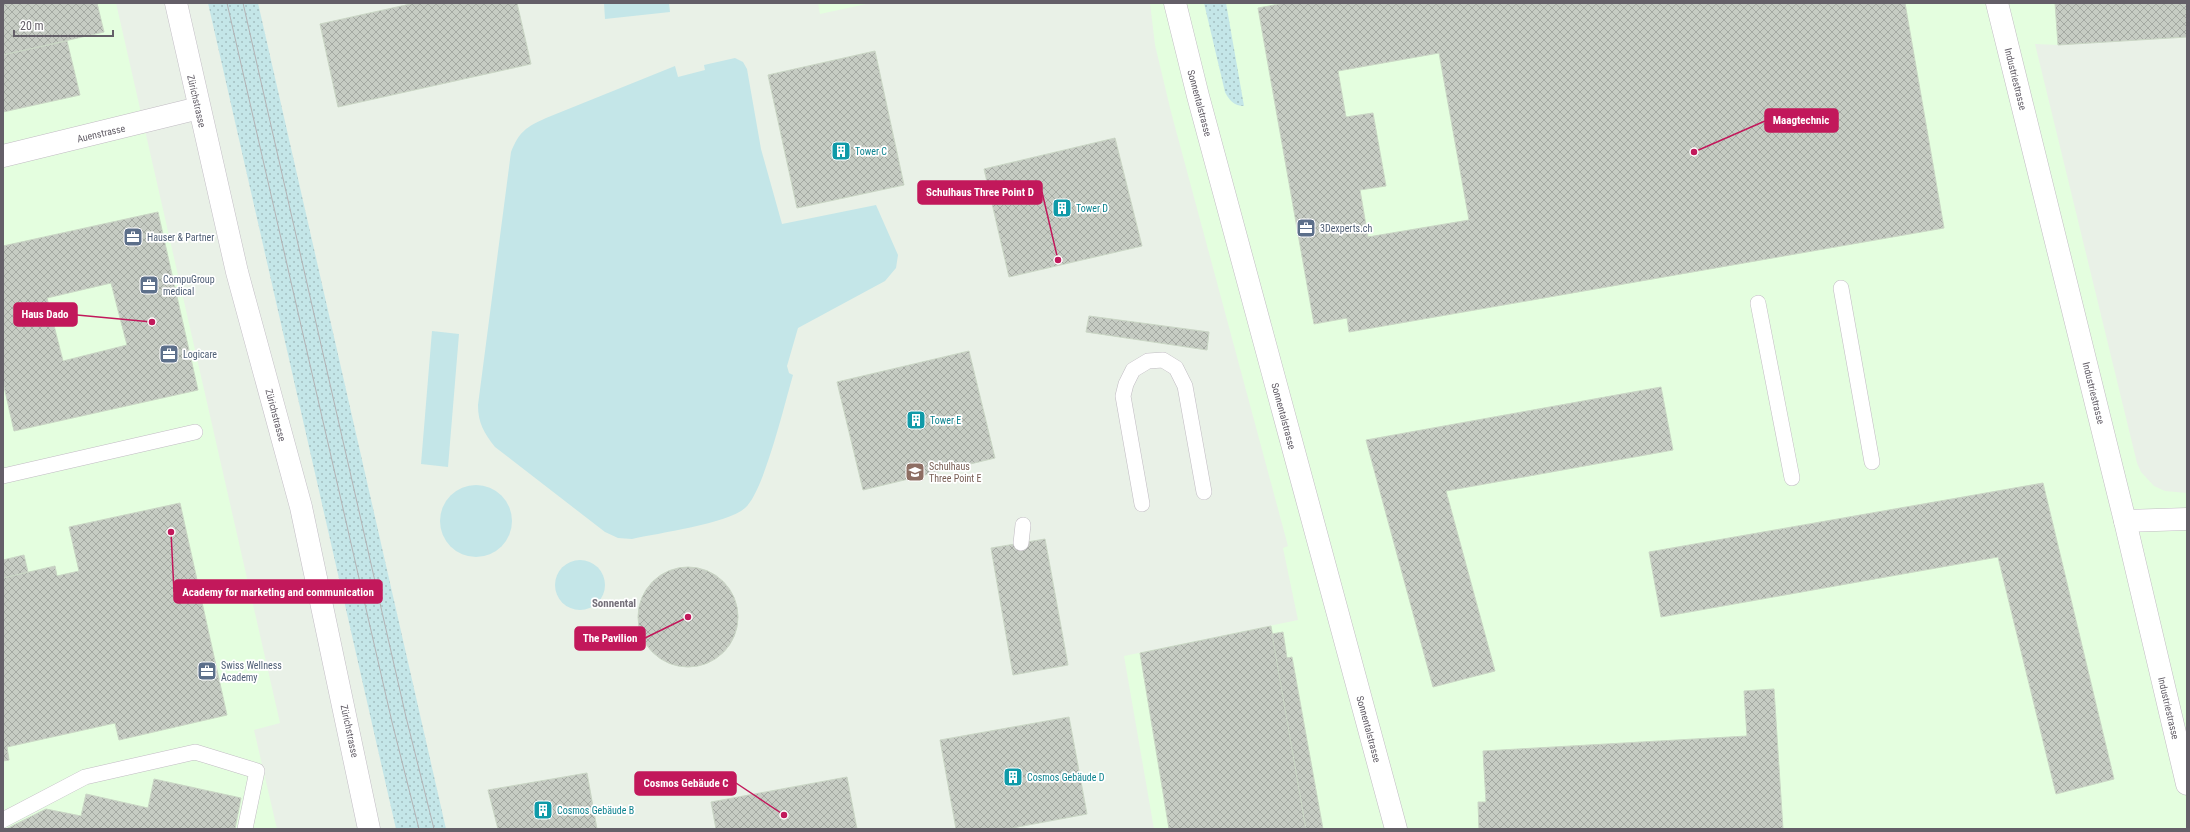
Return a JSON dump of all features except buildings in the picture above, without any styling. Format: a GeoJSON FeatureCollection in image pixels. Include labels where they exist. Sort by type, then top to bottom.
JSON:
{"type":"FeatureCollection","features":[{"type":"Feature","properties":{"kind":"street","name":"Zürichstrasse"},"geometry":{"type":"LineString","coordinates":[[176,3],[198,108],[237,272],[301,507],[369,829]]}},
{"type":"Feature","properties":{"kind":"street","name":"Sonnentalstrasse"},"geometry":{"type":"LineString","coordinates":[[1175,3],[1204,119],[1396,829]]}},
{"type":"Feature","properties":{"kind":"street","name":"Industriestrasse"},"geometry":{"type":"LineString","coordinates":[[1997,3],[2125,521],[2187,784]]}},
{"type":"Feature","properties":{"kind":"street","name":"Auenstrasse"},"geometry":{"type":"LineString","coordinates":[[3,156],[198,108]]}},
{"type":"Feature","properties":{"kind":"street"},"geometry":{"type":"LineString","coordinates":[[2125,521],[2187,519]]}},
{"type":"Feature","properties":{"kind":"lane"},"geometry":{"type":"LineString","coordinates":[[1841,288],[1872,462]]}},
{"type":"Feature","properties":{"kind":"lane"},"geometry":{"type":"LineString","coordinates":[[1758,303],[1792,478]]}},
{"type":"Feature","properties":{"kind":"lane"},"geometry":{"type":"LineString","coordinates":[[1142,504],[1123,396],[1126,384],[1133,370],[1148,361],[1163,360],[1176,368],[1185,386],[1204,492]]}},
{"type":"Feature","properties":{"kind":"lane"},"geometry":{"type":"LineString","coordinates":[[3,476],[195,432]]}},
{"type":"Feature","properties":{"kind":"lane"},"geometry":{"type":"LineString","coordinates":[[1020,543],[1023,525]]}},
{"type":"Feature","properties":{"kind":"lane"},"geometry":{"type":"LineString","coordinates":[[3,820],[85,777],[194,752],[257,771],[245,829]]}},
{"type":"Feature","properties":{"kind":"shaded area"},"geometry":{"type":"Polygon","coordinates":[[[3,3],[116,3],[280,723],[254,730],[277,829],[3,829],[3,3]]]}},
{"type":"Feature","properties":{"kind":"shaded area"},"geometry":{"type":"Polygon","coordinates":[[[208,3],[258,3],[446,829],[396,829],[208,3]]]}},
{"type":"Feature","properties":{"kind":"shaded area"},"geometry":{"type":"Polygon","coordinates":[[[604,3],[669,3],[670,12],[605,19],[604,3]]]}},
{"type":"Feature","properties":{"kind":"shaded area"},"geometry":{"type":"Polygon","coordinates":[[[818,3],[871,3],[820,14],[818,3]]]}},
{"type":"Feature","properties":{"kind":"shaded area"},"geometry":{"type":"Polygon","coordinates":[[[1150,3],[2187,3],[2187,37],[2058,45],[2035,44],[2137,463],[2141,472],[2154,486],[2165,491],[2187,493],[2187,829],[1154,829],[1124,656],[1298,620],[1283,548],[1288,546],[1171,112],[1155,45],[1150,3]]]}},
{"type":"Feature","properties":{"kind":"shaded area"},"geometry":{"type":"Polygon","coordinates":[[[1204,3],[1226,3],[1244,106],[1237,105],[1232,102],[1225,92],[1204,3]]]}},
{"type":"Feature","properties":{"kind":"shaded area"},"geometry":{"type":"Polygon","coordinates":[[[735,58],[743,62],[747,69],[761,149],[782,224],[876,205],[898,255],[896,268],[885,281],[798,328],[787,366],[789,373],[793,375],[773,446],[759,484],[752,499],[745,508],[736,514],[723,519],[692,527],[632,539],[618,538],[605,532],[495,447],[480,423],[478,405],[511,152],[520,135],[528,127],[546,118],[675,66],[678,77],[705,70],[704,65],[735,58]]]}},
{"type":"Feature","properties":{"kind":"shaded area"},"geometry":{"type":"Polygon","coordinates":[[[432,331],[459,334],[448,467],[421,464],[432,331]]]}},
{"type":"Feature","properties":{"kind":"shaded area"},"geometry":{"type":"Polygon","coordinates":[[[476,485],[496,491],[506,501],[512,521],[506,541],[496,551],[476,557],[456,551],[446,541],[440,521],[446,501],[456,491],[476,485]]]}},
{"type":"Feature","properties":{"kind":"shaded area"},"geometry":{"type":"Polygon","coordinates":[[[575,560],[585,560],[598,567],[605,580],[605,590],[598,603],[585,610],[575,610],[566,606],[559,599],[555,590],[555,580],[559,571],[566,564],[575,560]]]}},
{"type":"Feature","properties":{"kind":"tram line"},"geometry":{"type":"LineString","coordinates":[[227,3],[392,722],[419,829]]}},
{"type":"Feature","properties":{"kind":"tram line"},"geometry":{"type":"LineString","coordinates":[[243,3],[406,717],[434,829]]}},
{"type":"Feature","properties":{"kind":"place","name":"Tower C"},"geometry":{"type":"Point","coordinates":[841,151]}},
{"type":"Feature","properties":{"kind":"place","name":"Maagtechnic"},"geometry":{"type":"Point","coordinates":[1694,152]}},
{"type":"Feature","properties":{"kind":"place","name":"Tower D"},"geometry":{"type":"Point","coordinates":[1062,208]}},
{"type":"Feature","properties":{"kind":"place","name":"3Dexperts.ch"},"geometry":{"type":"Point","coordinates":[1306,228]}},
{"type":"Feature","properties":{"kind":"place","name":"Hauser & Partner"},"geometry":{"type":"Point","coordinates":[133,237]}},
{"type":"Feature","properties":{"kind":"place","name":"Schulhaus Three Point D"},"geometry":{"type":"Point","coordinates":[1058,260]}},
{"type":"Feature","properties":{"kind":"place","name":"CompuGroup medical"},"geometry":{"type":"Point","coordinates":[149,285]}},
{"type":"Feature","properties":{"kind":"place","name":"Haus Dado"},"geometry":{"type":"Point","coordinates":[152,322]}},
{"type":"Feature","properties":{"kind":"place","name":"Logicare"},"geometry":{"type":"Point","coordinates":[169,354]}},
{"type":"Feature","properties":{"kind":"place","name":"Tower E"},"geometry":{"type":"Point","coordinates":[916,420]}},
{"type":"Feature","properties":{"kind":"place","name":"Schulhaus Three Point E"},"geometry":{"type":"Point","coordinates":[915,472]}},
{"type":"Feature","properties":{"kind":"place","name":"Academy for marketing and communication"},"geometry":{"type":"Point","coordinates":[171,532]}},
{"type":"Feature","properties":{"kind":"place","name":"The Pavilion"},"geometry":{"type":"Point","coordinates":[688,617]}},
{"type":"Feature","properties":{"kind":"place","name":"Swiss Wellness Academy"},"geometry":{"type":"Point","coordinates":[207,671]}},
{"type":"Feature","properties":{"kind":"place","name":"Cosmos Gebäude D"},"geometry":{"type":"Point","coordinates":[1013,777]}},
{"type":"Feature","properties":{"kind":"place","name":"Cosmos Gebäude B"},"geometry":{"type":"Point","coordinates":[543,810]}},
{"type":"Feature","properties":{"kind":"place","name":"Cosmos Gebäude C"},"geometry":{"type":"Point","coordinates":[784,815]}},
{"type":"Feature","properties":{"kind":"district","name":"Sonnental"},"geometry":{"type":"Point","coordinates":[614,603]}}]}
